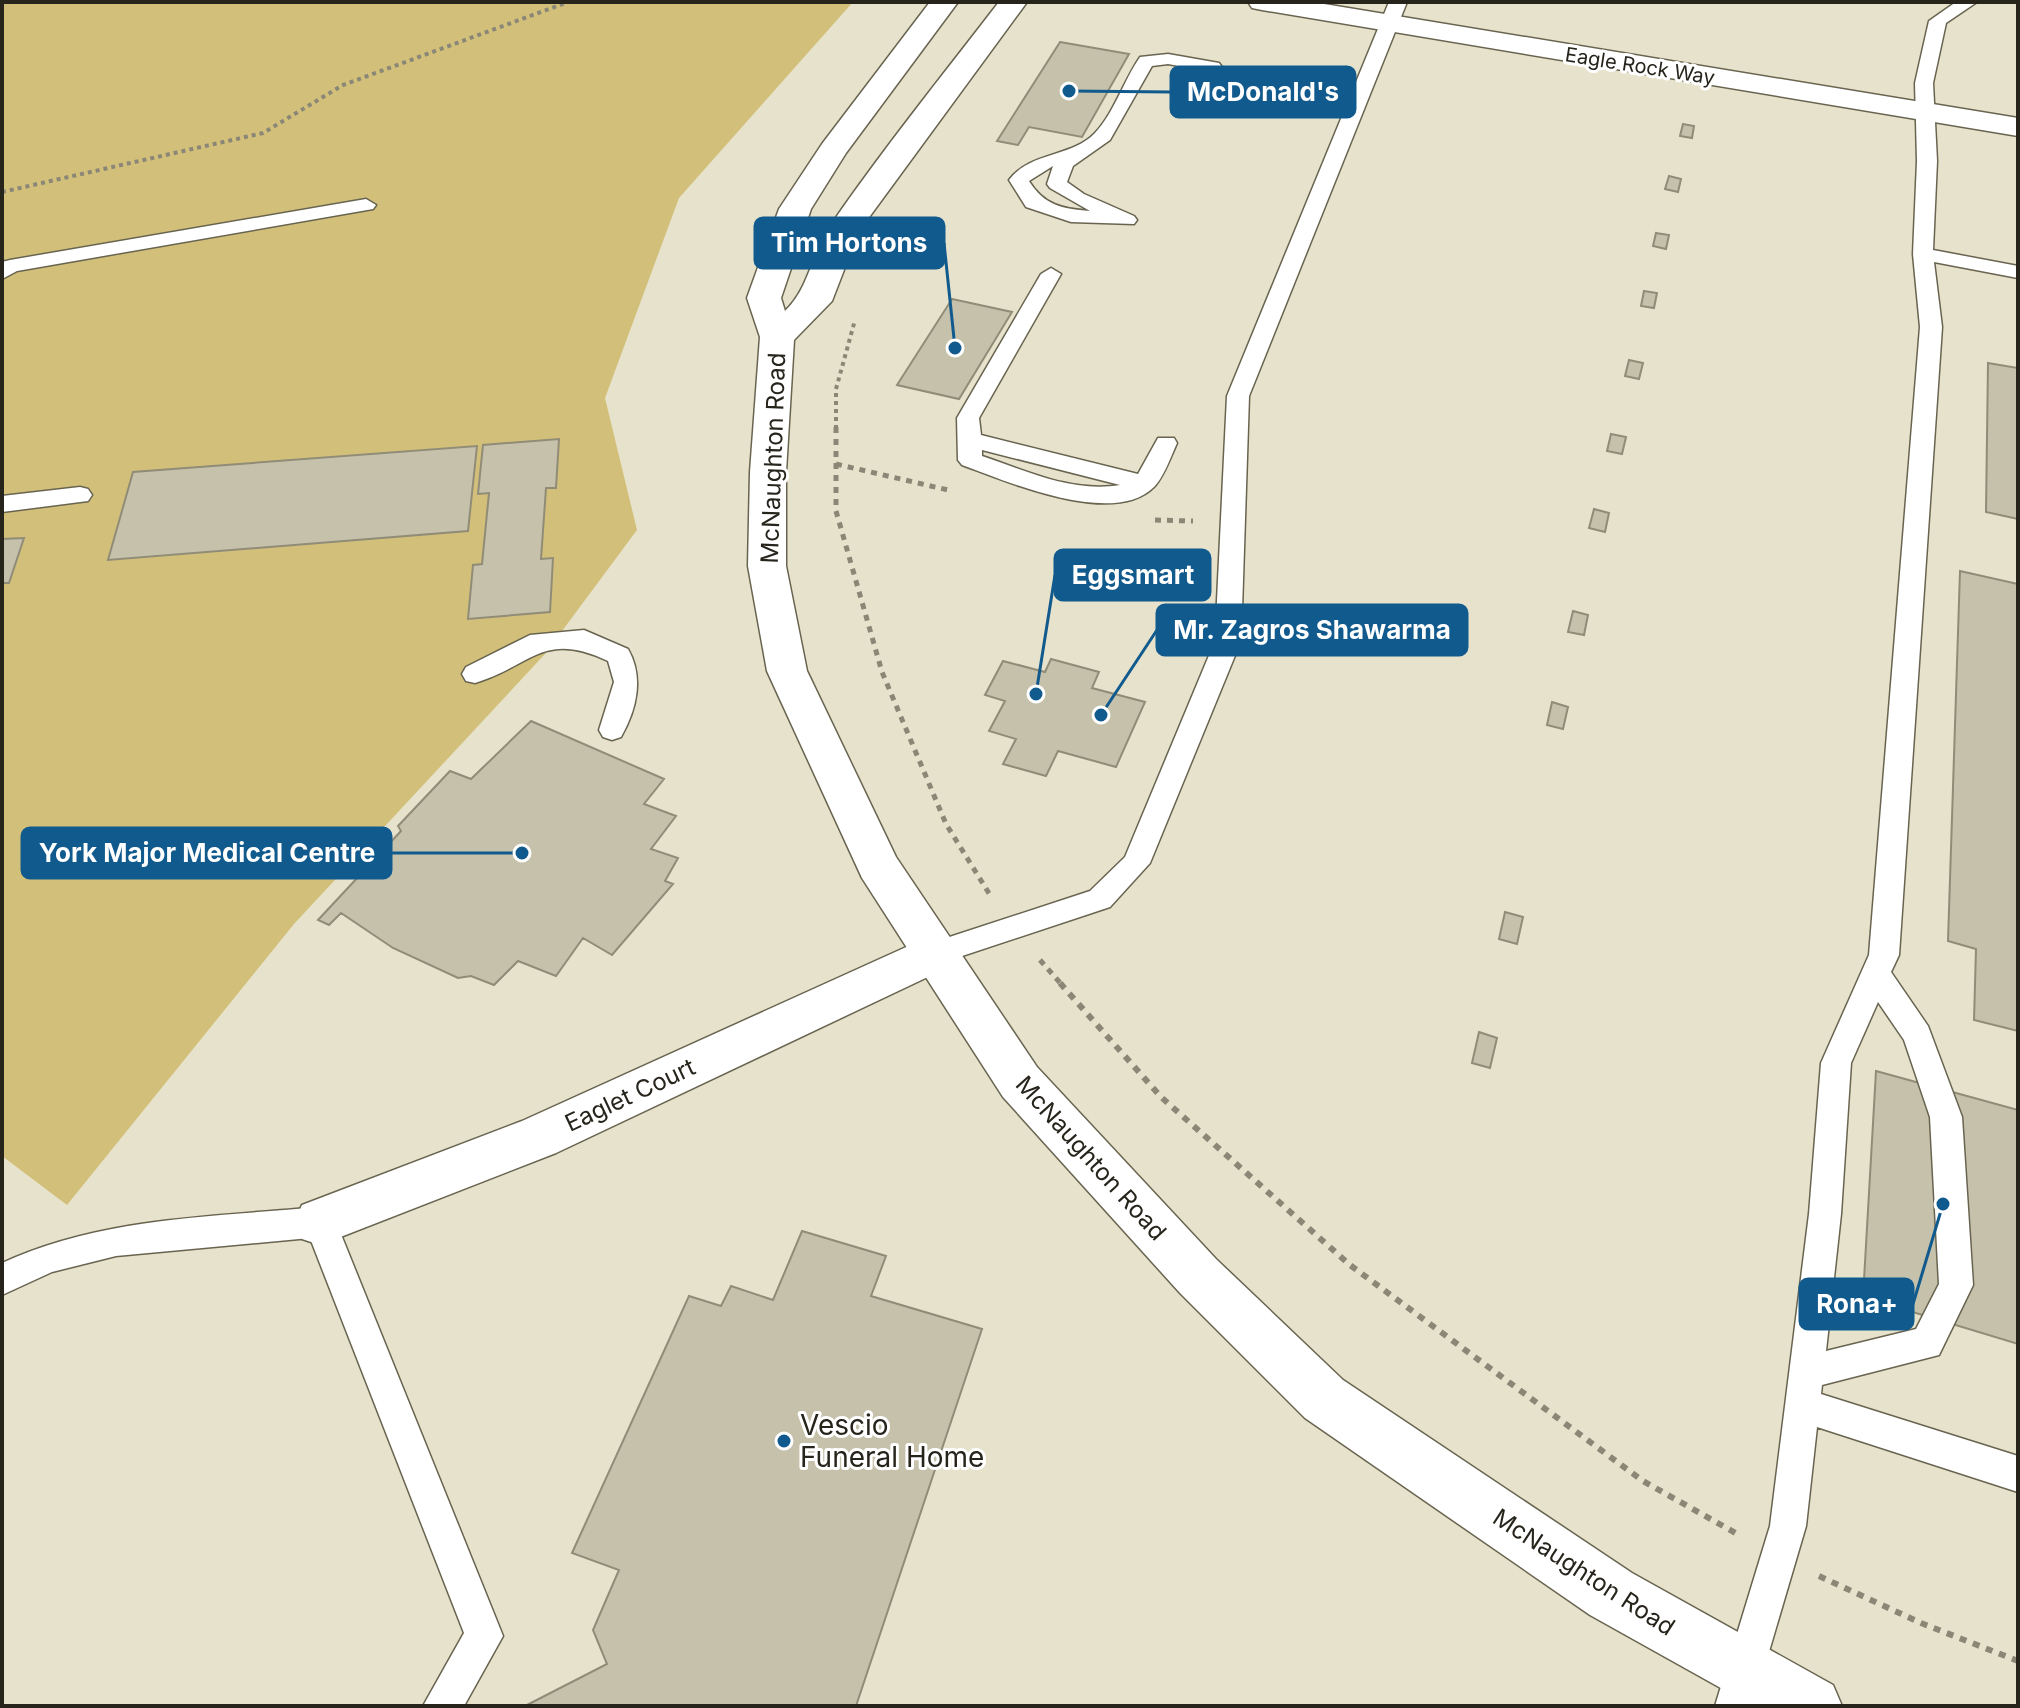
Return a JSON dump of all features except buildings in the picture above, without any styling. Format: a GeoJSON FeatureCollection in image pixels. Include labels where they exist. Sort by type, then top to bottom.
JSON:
{"type":"FeatureCollection","features":[{"type":"Feature","properties":{"kind":"street","name":"McNaughton Road"},"geometry":{"type":"LineString","coordinates":[[944,2],[833,150],[795,209],[764,298],[777,337],[768,472],[767,566],[787,671],[878,866],[1020,1082],[1198,1276],[1324,1399],[1611,1594],[1740,1689],[1812,1706]]}},
{"type":"Feature","properties":{"kind":"street","name":"McNaughton Road"},"geometry":{"type":"LineString","coordinates":[[777,337],[815,301],[843,231],[890,163],[1013,2]]}},
{"type":"Feature","properties":{"kind":"street","name":"Eagle Rock Way"},"geometry":{"type":"LineString","coordinates":[[1262,2],[1393,13],[1927,113],[2018,127]]}},
{"type":"Feature","properties":{"kind":"street","name":"Eaglet Court"},"geometry":{"type":"LineString","coordinates":[[320,1222],[539,1137],[935,953]]}},
{"type":"Feature","properties":{"kind":"lane"},"geometry":{"type":"LineString","coordinates":[[1740,1689],[1788,1526],[1806,1389],[1836,1063],[1884,955],[1931,327],[1923,254],[1927,113],[1924,83],[1938,21],[1968,2]]}},
{"type":"Feature","properties":{"kind":"lane"},"geometry":{"type":"LineString","coordinates":[[935,953],[1100,899],[1136,863],[1228,641],[1238,396],[1393,13]]}},
{"type":"Feature","properties":{"kind":"lane"},"geometry":{"type":"LineString","coordinates":[[1080,150],[1036,165],[1019,180],[1033,203],[1071,216],[1127,220],[1077,198],[1057,184],[1064,163],[1103,136],[1146,61],[1168,59],[1213,67]]}},
{"type":"Feature","properties":{"kind":"lane"},"geometry":{"type":"LineString","coordinates":[[2,273],[10,266],[366,205]]}},
{"type":"Feature","properties":{"kind":"lane"},"geometry":{"type":"LineString","coordinates":[[1923,254],[2018,272]]}},
{"type":"Feature","properties":{"kind":"lane"},"geometry":{"type":"LineString","coordinates":[[1051,274],[968,418],[970,460],[1089,497],[1126,495],[1145,483],[1166,443]]}},
{"type":"Feature","properties":{"kind":"lane"},"geometry":{"type":"LineString","coordinates":[[2,504],[80,495]]}},
{"type":"Feature","properties":{"kind":"lane"},"geometry":{"type":"LineString","coordinates":[[475,674],[539,641],[584,639],[619,655],[627,682],[612,730]]}},
{"type":"Feature","properties":{"kind":"lane"},"geometry":{"type":"LineString","coordinates":[[1806,1389],[1927,1343],[1956,1285],[1946,1117],[1917,1035],[1876,974]]}},
{"type":"Feature","properties":{"kind":"lane"},"geometry":{"type":"LineString","coordinates":[[2,1279],[48,1258],[116,1241],[320,1222],[484,1636],[442,1706]]}},
{"type":"Feature","properties":{"kind":"lane"},"geometry":{"type":"LineString","coordinates":[[1806,1389],[2018,1474]]}},
{"type":"Feature","properties":{"kind":"path"},"geometry":{"type":"LineString","coordinates":[[2,192],[263,133],[343,85],[568,2]]}},
{"type":"Feature","properties":{"kind":"path"},"geometry":{"type":"LineString","coordinates":[[855,318],[836,389],[836,511],[882,672],[893,699],[946,824],[1011,928],[1161,1097],[1350,1265],[1643,1481],[1778,1557],[1921,1623],[2018,1661]]}},
{"type":"Feature","properties":{"kind":"shaded area"},"geometry":{"type":"Polygon","coordinates":[[[2,2],[853,2],[679,198],[605,398],[637,530],[545,654],[294,924],[67,1205],[2,1156],[2,2]]]}},
{"type":"Feature","properties":{"kind":"place","name":"McDonald's"},"geometry":{"type":"Point","coordinates":[1069,91]}},
{"type":"Feature","properties":{"kind":"place","name":"Tim Hortons"},"geometry":{"type":"Point","coordinates":[955,348]}},
{"type":"Feature","properties":{"kind":"place","name":"Eggsmart"},"geometry":{"type":"Point","coordinates":[1036,694]}},
{"type":"Feature","properties":{"kind":"place","name":"Mr. Zagros Shawarma"},"geometry":{"type":"Point","coordinates":[1101,715]}},
{"type":"Feature","properties":{"kind":"place","name":"York Major Medical Centre"},"geometry":{"type":"Point","coordinates":[522,853]}},
{"type":"Feature","properties":{"kind":"place","name":"Rona+"},"geometry":{"type":"Point","coordinates":[1943,1204]}},
{"type":"Feature","properties":{"kind":"place","name":"Vescio Funeral Home"},"geometry":{"type":"Point","coordinates":[784,1441]}}]}
